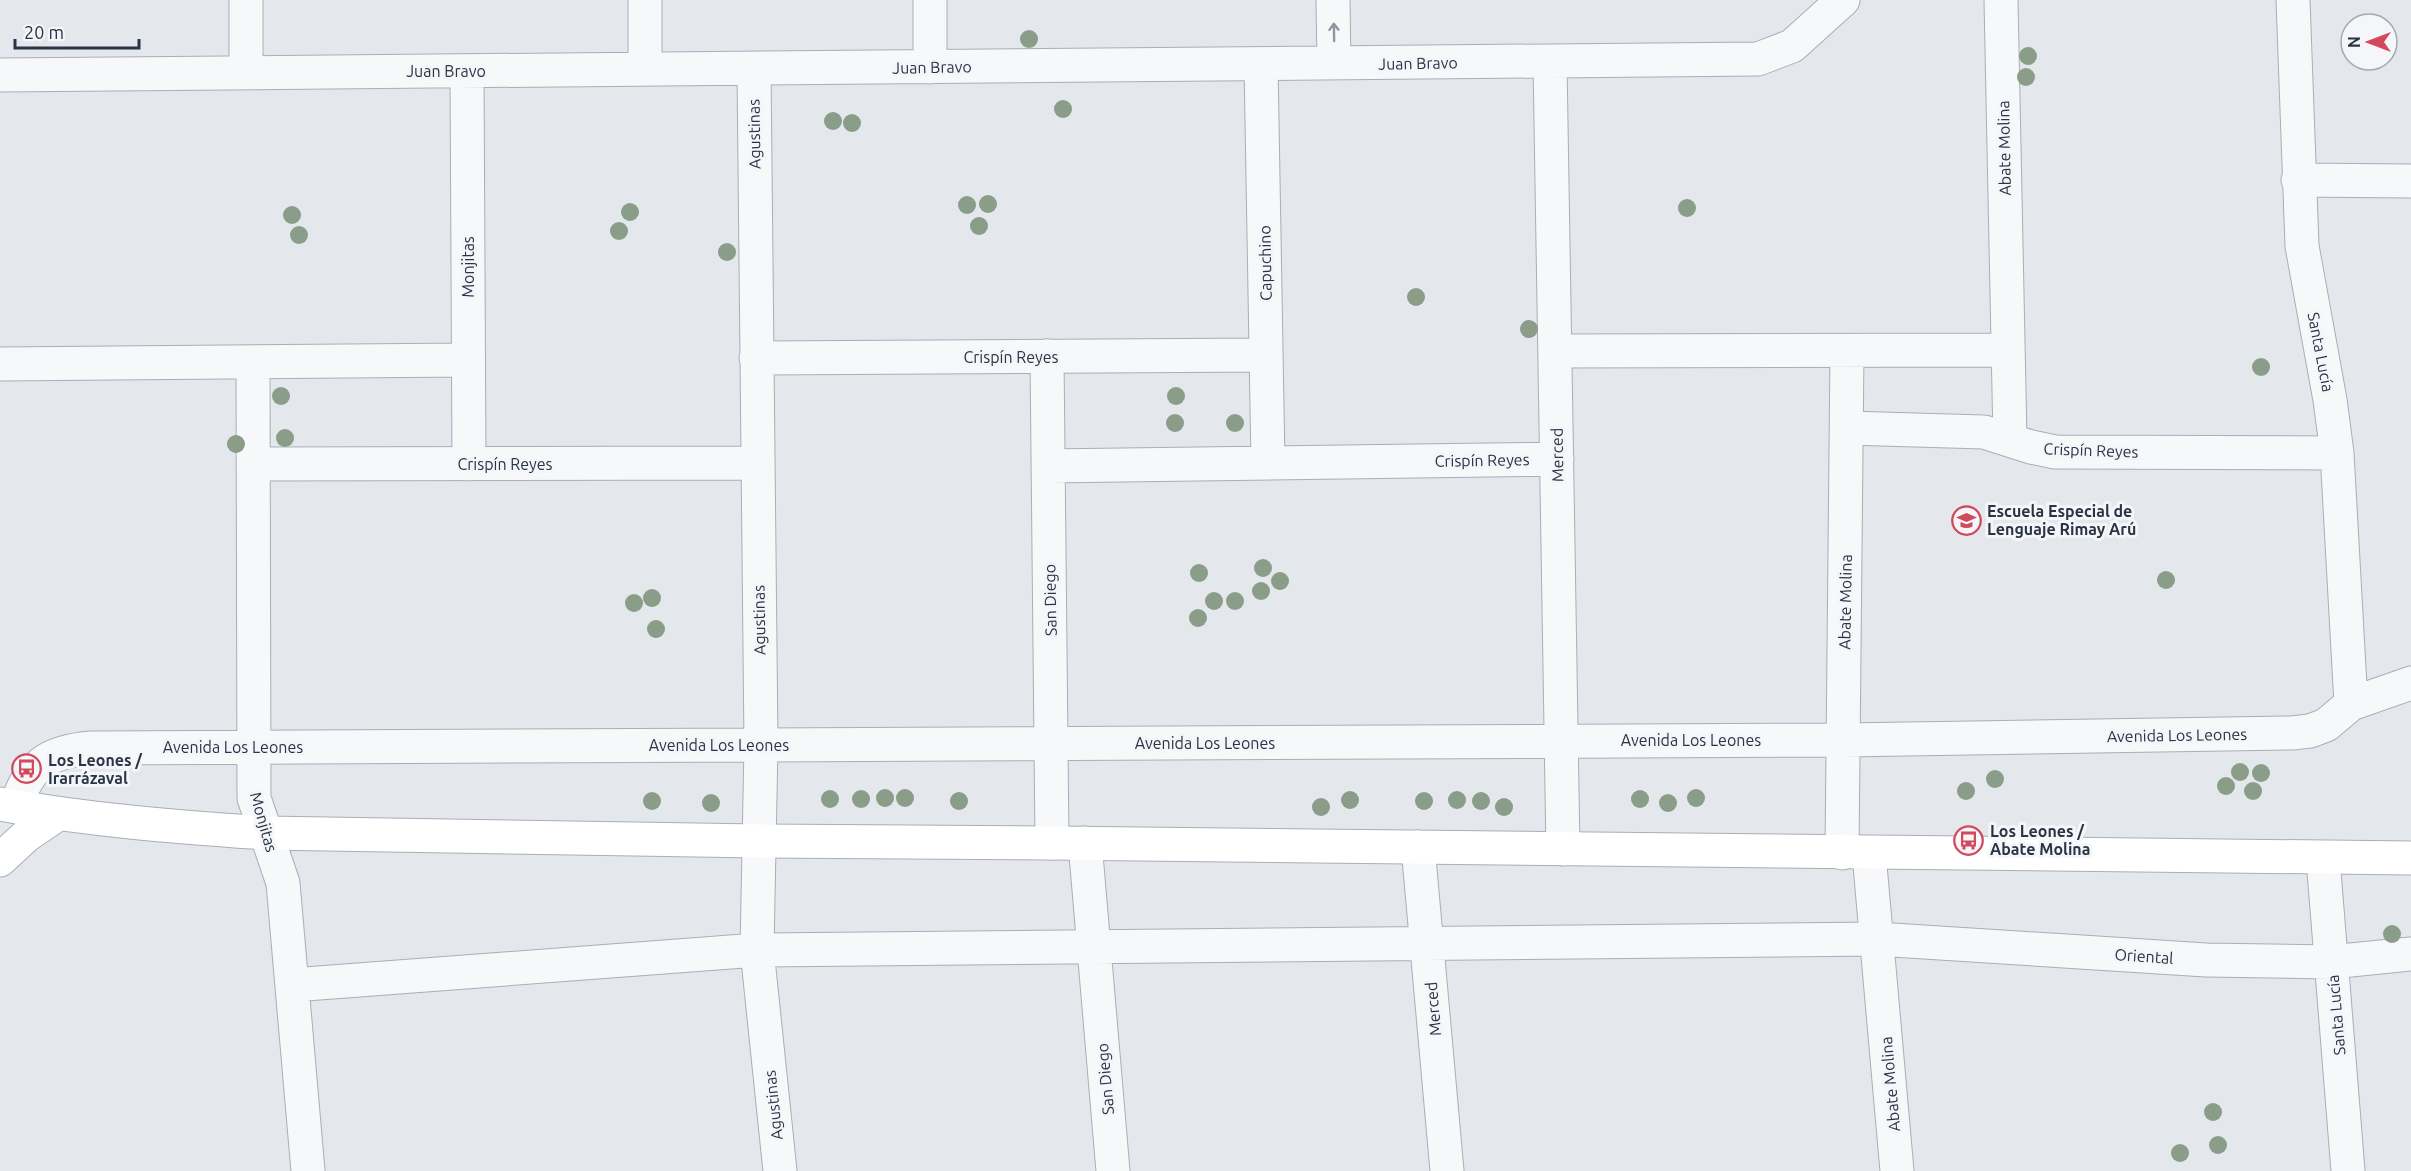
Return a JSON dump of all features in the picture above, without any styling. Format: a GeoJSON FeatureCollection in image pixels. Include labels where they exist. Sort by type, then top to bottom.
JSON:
{"type":"FeatureCollection","features":[{"type":"Feature","properties":{"kind":"main road","name":"Avenida Los Leones"},"geometry":{"type":"LineString","coordinates":[[8,806],[58,814],[203,829],[266,832],[759,842],[1085,843],[2323,859],[2411,858]]}},
{"type":"Feature","properties":{"kind":"main road"},"geometry":{"type":"LineString","coordinates":[[0,860],[27,835],[58,814]]}},
{"type":"Feature","properties":{"kind":"street"},"geometry":{"type":"LineString","coordinates":[[246,0],[246,72]]}},
{"type":"Feature","properties":{"kind":"street"},"geometry":{"type":"LineString","coordinates":[[645,0],[645,69]]}},
{"type":"Feature","properties":{"kind":"street"},"geometry":{"type":"LineString","coordinates":[[930,0],[930,67]]}},
{"type":"Feature","properties":{"kind":"street"},"geometry":{"type":"LineString","coordinates":[[1333,0],[1334,63]]}},
{"type":"Feature","properties":{"kind":"street","name":"Juan Bravo"},"geometry":{"type":"LineString","coordinates":[[0,75],[1758,59],[1792,46],[1843,0]]}},
{"type":"Feature","properties":{"kind":"street","name":"Abate Molina"},"geometry":{"type":"LineString","coordinates":[[2001,0],[2010,440]]}},
{"type":"Feature","properties":{"kind":"street","name":"Santa Lucía"},"geometry":{"type":"LineString","coordinates":[[2293,0],[2302,246],[2330,400],[2337,453],[2351,704]]}},
{"type":"Feature","properties":{"kind":"street","name":"Merced"},"geometry":{"type":"LineString","coordinates":[[1550,62],[1563,849]]}},
{"type":"Feature","properties":{"kind":"street","name":"Capuchino"},"geometry":{"type":"LineString","coordinates":[[1261,64],[1268,463]]}},
{"type":"Feature","properties":{"kind":"street","name":"Agustinas"},"geometry":{"type":"LineString","coordinates":[[754,69],[761,745],[757,950],[780,1171]]}},
{"type":"Feature","properties":{"kind":"street","name":"Monjitas"},"geometry":{"type":"LineString","coordinates":[[467,71],[469,464]]}},
{"type":"Feature","properties":{"kind":"street"},"geometry":{"type":"LineString","coordinates":[[2298,180],[2411,181]]}},
{"type":"Feature","properties":{"kind":"street"},"geometry":{"type":"LineString","coordinates":[[1555,351],[2008,350]]}},
{"type":"Feature","properties":{"kind":"street","name":"Abate Molina"},"geometry":{"type":"LineString","coordinates":[[1847,351],[1844,740],[1856,853],[1877,939],[1897,1171]]}},
{"type":"Feature","properties":{"kind":"street","name":"Crispín Reyes"},"geometry":{"type":"LineString","coordinates":[[756,358],[1266,355]]}},
{"type":"Feature","properties":{"kind":"street","name":"San Diego"},"geometry":{"type":"LineString","coordinates":[[1047,356],[1052,843]]}},
{"type":"Feature","properties":{"kind":"street"},"geometry":{"type":"LineString","coordinates":[[0,364],[468,360]]}},
{"type":"Feature","properties":{"kind":"street","name":"Monjitas"},"geometry":{"type":"LineString","coordinates":[[253,362],[254,798],[283,883],[308,1171]]}},
{"type":"Feature","properties":{"kind":"street","name":"Crispín Reyes"},"geometry":{"type":"LineString","coordinates":[[1847,428],[1971,431],[2055,452],[2337,453]]}},
{"type":"Feature","properties":{"kind":"street","name":"Crispín Reyes"},"geometry":{"type":"LineString","coordinates":[[1048,466],[1557,459]]}},
{"type":"Feature","properties":{"kind":"street","name":"Crispín Reyes"},"geometry":{"type":"LineString","coordinates":[[253,464],[758,463]]}},
{"type":"Feature","properties":{"kind":"street","name":"Avenida Los Leones"},"geometry":{"type":"LineString","coordinates":[[8,806],[40,763],[56,754],[74,749],[92,748],[1844,740],[2292,733],[2310,732],[2326,725],[2351,704],[2411,683]]}},
{"type":"Feature","properties":{"kind":"street","name":"San Diego"},"geometry":{"type":"LineString","coordinates":[[1085,843],[1113,1171]]}},
{"type":"Feature","properties":{"kind":"street","name":"Merced"},"geometry":{"type":"LineString","coordinates":[[1418,847],[1447,1171]]}},
{"type":"Feature","properties":{"kind":"street","name":"Santa Lucía"},"geometry":{"type":"LineString","coordinates":[[2323,859],[2348,1171]]}},
{"type":"Feature","properties":{"kind":"street"},"geometry":{"type":"LineString","coordinates":[[292,985],[757,950],[1877,939]]}},
{"type":"Feature","properties":{"kind":"street","name":"Oriental"},"geometry":{"type":"LineString","coordinates":[[1877,939],[2206,960],[2331,962],[2411,954]]}},
{"type":"Feature","properties":{"kind":"place","name":"Escuela Especial de Lenguaje Rimay Arú"},"geometry":{"type":"Point","coordinates":[1966,520]}},
{"type":"Feature","properties":{"kind":"place","name":"Los Leones / Irarrázaval"},"geometry":{"type":"Point","coordinates":[27,769]}},
{"type":"Feature","properties":{"kind":"place","name":"Los Leones / Abate Molina"},"geometry":{"type":"Point","coordinates":[1969,840]}}]}
